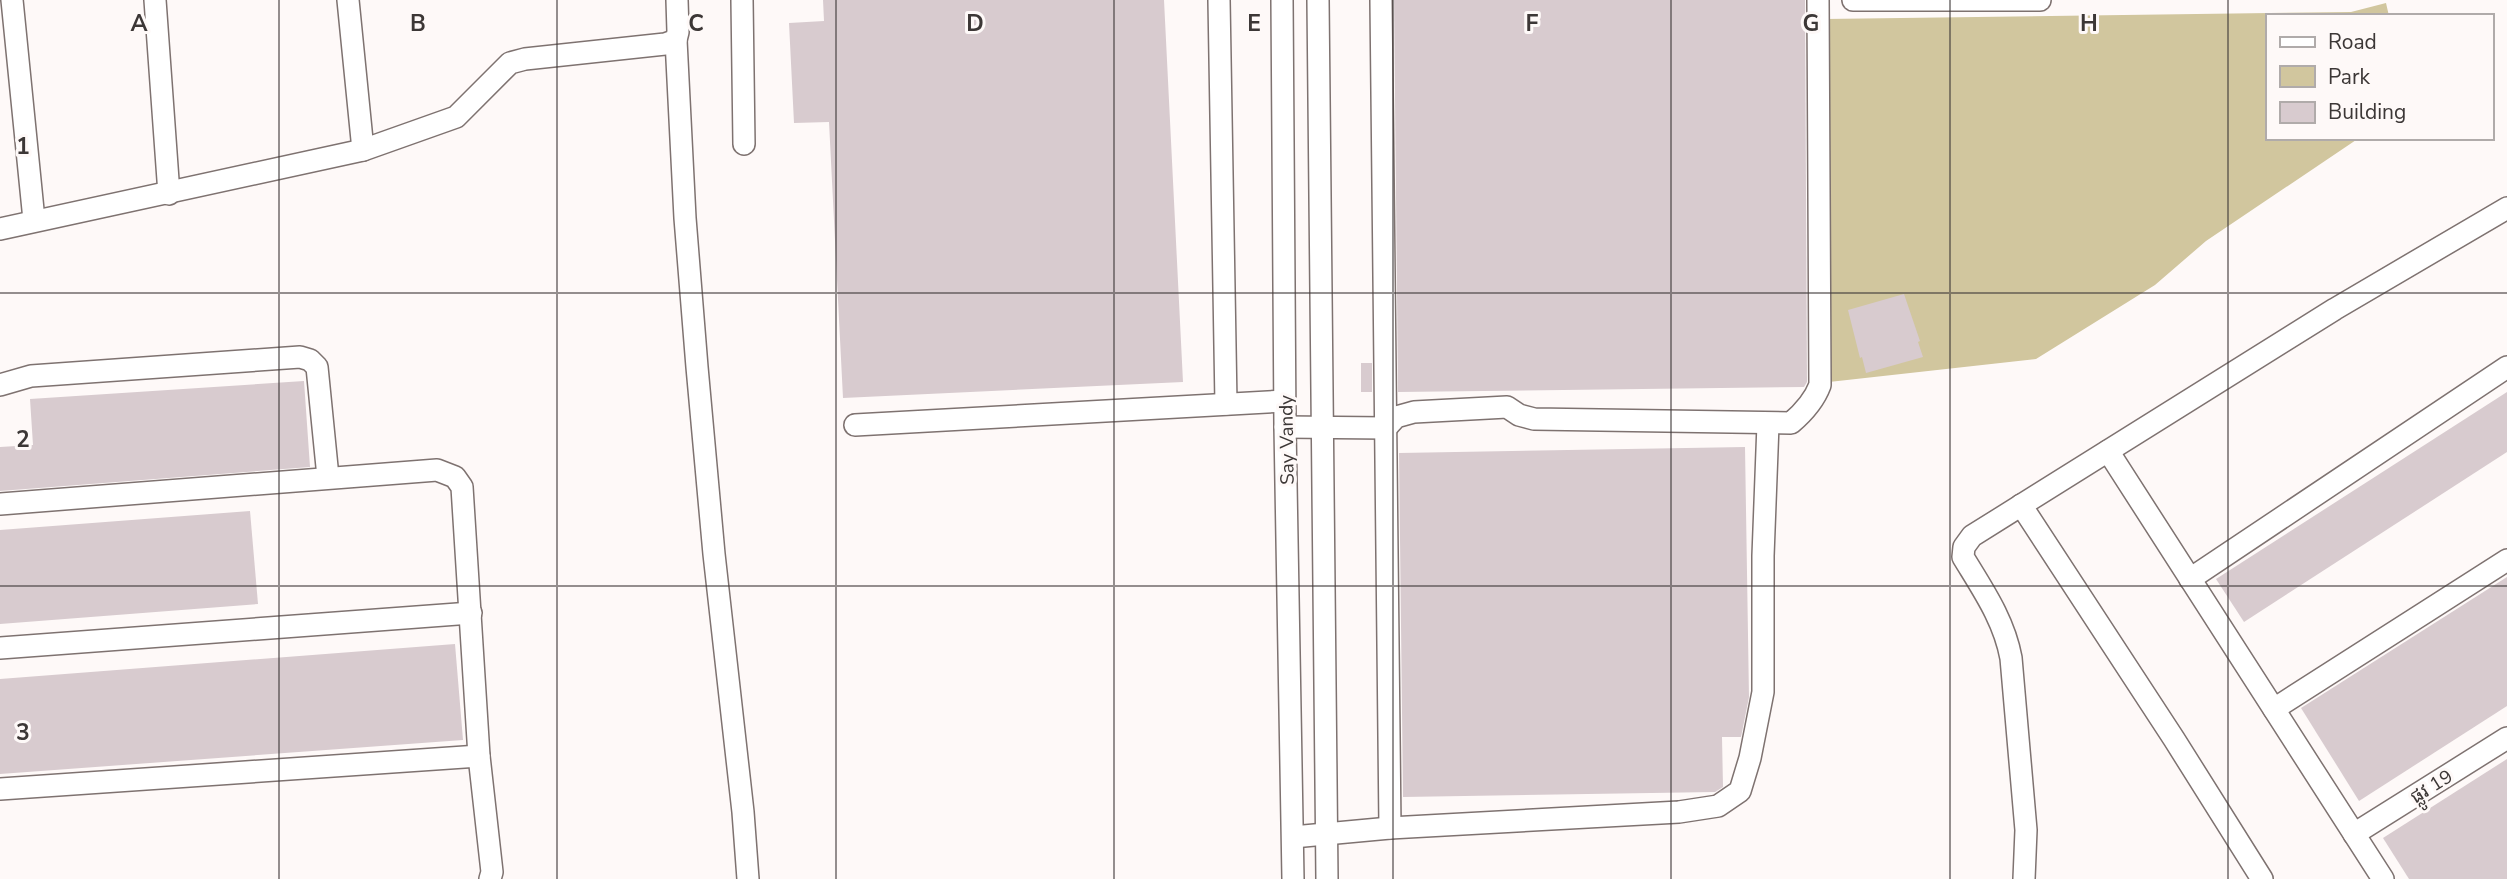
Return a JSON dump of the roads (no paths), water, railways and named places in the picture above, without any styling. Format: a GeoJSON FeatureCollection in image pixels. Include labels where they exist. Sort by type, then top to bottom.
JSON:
{"type":"FeatureCollection","features":[{"type":"Feature","properties":{"kind":"street"},"geometry":{"type":"LineString","coordinates":[[12,0],[34,220]]}},
{"type":"Feature","properties":{"kind":"street"},"geometry":{"type":"LineString","coordinates":[[155,0],[169,194]]}},
{"type":"Feature","properties":{"kind":"street"},"geometry":{"type":"LineString","coordinates":[[348,0],[363,150]]}},
{"type":"Feature","properties":{"kind":"street"},"geometry":{"type":"LineString","coordinates":[[677,0],[676,40],[685,218],[715,567],[748,879]]}},
{"type":"Feature","properties":{"kind":"street"},"geometry":{"type":"LineString","coordinates":[[742,0],[744,144]]}},
{"type":"Feature","properties":{"kind":"street"},"geometry":{"type":"LineString","coordinates":[[1219,0],[1227,404]]}},
{"type":"Feature","properties":{"kind":"street","name":"Say Vandy"},"geometry":{"type":"LineString","coordinates":[[1282,0],[1285,427],[1293,879]]}},
{"type":"Feature","properties":{"kind":"street","name":"Say Vandy"},"geometry":{"type":"LineString","coordinates":[[1318,0],[1328,879]]}},
{"type":"Feature","properties":{"kind":"street"},"geometry":{"type":"LineString","coordinates":[[1381,0],[1390,828]]}},
{"type":"Feature","properties":{"kind":"street"},"geometry":{"type":"LineString","coordinates":[[1285,427],[1386,428],[1396,417],[1413,412],[1507,407],[1519,415],[1534,419],[1791,423],[1805,411],[1820,385],[1818,0]]}},
{"type":"Feature","properties":{"kind":"street"},"geometry":{"type":"LineString","coordinates":[[1853,0],[2040,0]]}},
{"type":"Feature","properties":{"kind":"street"},"geometry":{"type":"LineString","coordinates":[[0,229],[363,150],[456,117],[510,63],[525,59],[665,44],[676,40]]}},
{"type":"Feature","properties":{"kind":"street"},"geometry":{"type":"LineString","coordinates":[[2024,879],[2026,831],[2011,658],[2006,635],[1996,611],[1963,557],[1964,547],[1972,536],[2021,505],[2335,309],[2507,208]]}},
{"type":"Feature","properties":{"kind":"street"},"geometry":{"type":"LineString","coordinates":[[0,386],[31,376],[300,358],[310,360],[317,367],[328,477]]}},
{"type":"Feature","properties":{"kind":"street"},"geometry":{"type":"LineString","coordinates":[[2190,579],[2507,367]]}},
{"type":"Feature","properties":{"kind":"street"},"geometry":{"type":"LineString","coordinates":[[855,425],[1285,401]]}},
{"type":"Feature","properties":{"kind":"street"},"geometry":{"type":"LineString","coordinates":[[1293,837],[1390,828],[1679,812],[1718,806],[1740,791],[1750,758],[1763,691],[1763,556],[1768,424]]}},
{"type":"Feature","properties":{"kind":"street"},"geometry":{"type":"LineString","coordinates":[[2108,451],[2383,879]]}},
{"type":"Feature","properties":{"kind":"street"},"geometry":{"type":"LineString","coordinates":[[0,504],[437,470],[455,477],[461,486],[479,756],[492,872],[490,879]]}},
{"type":"Feature","properties":{"kind":"street"},"geometry":{"type":"LineString","coordinates":[[2021,505],[2262,879]]}},
{"type":"Feature","properties":{"kind":"street"},"geometry":{"type":"LineString","coordinates":[[2274,709],[2507,560]]}},
{"type":"Feature","properties":{"kind":"street"},"geometry":{"type":"LineString","coordinates":[[0,648],[471,613]]}},
{"type":"Feature","properties":{"kind":"street","name":"ផ្លូវ 19"},"geometry":{"type":"LineString","coordinates":[[2354,834],[2507,738]]}},
{"type":"Feature","properties":{"kind":"street"},"geometry":{"type":"LineString","coordinates":[[0,789],[479,756]]}}]}
